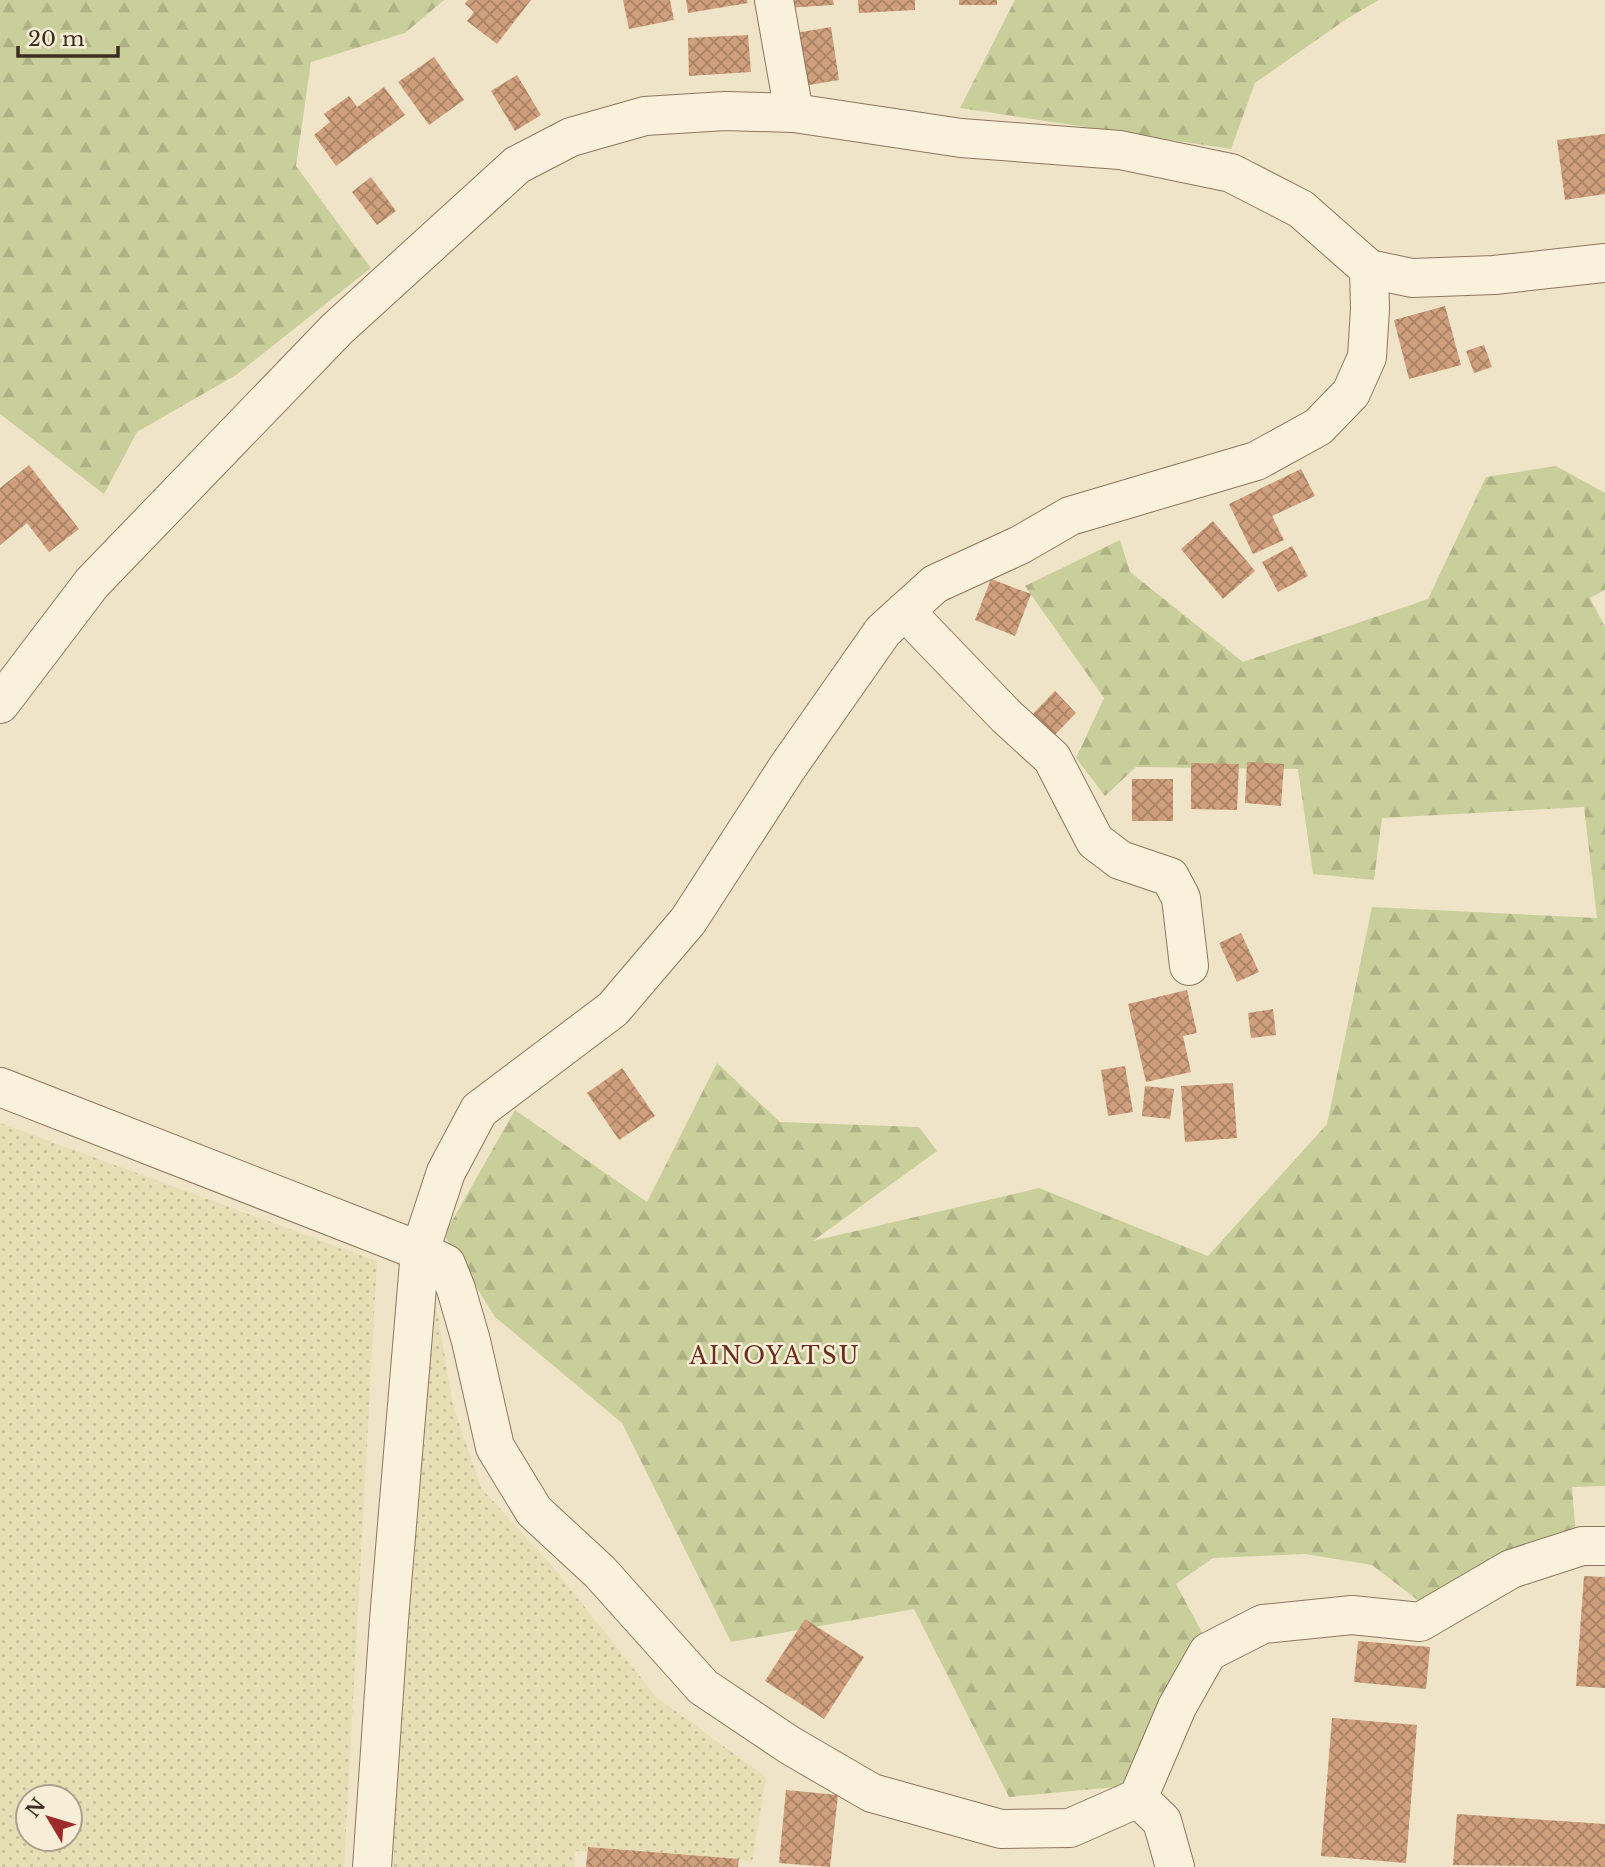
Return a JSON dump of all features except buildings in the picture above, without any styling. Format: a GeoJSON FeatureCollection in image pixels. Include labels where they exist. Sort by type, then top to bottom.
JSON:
{"type":"FeatureCollection","features":[{"type":"Feature","properties":{"kind":"street"},"geometry":{"type":"LineString","coordinates":[[774,0],[794,113]]}},
{"type":"Feature","properties":{"kind":"street"},"geometry":{"type":"LineString","coordinates":[[0,704],[92,583],[337,329],[517,165],[570,137],[645,117],[725,111],[794,113],[961,138],[1120,149],[1231,173],[1301,209],[1369,269],[1412,278],[1494,275],[1605,263]]}},
{"type":"Feature","properties":{"kind":"street"},"geometry":{"type":"LineString","coordinates":[[372,1867],[389,1620],[420,1251],[446,1172],[479,1110],[613,1009],[688,921],[787,768],[883,631],[935,584],[1020,545],[1070,516],[1256,461],[1318,427],[1350,393],[1367,356],[1369,269]]}},
{"type":"Feature","properties":{"kind":"street"},"geometry":{"type":"LineString","coordinates":[[905,611],[1006,716],[1052,758],[1095,841],[1120,860],[1170,877],[1181,898],[1189,966]]}},
{"type":"Feature","properties":{"kind":"street"},"geometry":{"type":"LineString","coordinates":[[0,1087],[420,1251],[446,1264],[471,1340],[495,1447],[534,1511],[600,1572],[703,1687],[791,1746],[872,1793],[1000,1829],[1070,1828],[1138,1798],[1177,1707],[1208,1652],[1263,1624],[1352,1615],[1420,1622],[1511,1569],[1582,1546],[1605,1546]]}},
{"type":"Feature","properties":{"kind":"street"},"geometry":{"type":"LineString","coordinates":[[1138,1798],[1162,1821],[1175,1867]]}},
{"type":"Feature","properties":{"kind":"shaded area"},"geometry":{"type":"Polygon","coordinates":[[[0,1123],[377,1261],[344,1867],[0,1867],[0,1123]]]}},
{"type":"Feature","properties":{"kind":"shaded area"},"geometry":{"type":"Polygon","coordinates":[[[434,1294],[453,1405],[481,1488],[553,1567],[657,1698],[766,1777],[752,1862],[739,1859],[575,1851],[574,1867],[379,1867],[434,1294]]]}},
{"type":"Feature","properties":{"kind":"green space"},"geometry":{"type":"Polygon","coordinates":[[[0,0],[444,0],[405,33],[311,62],[296,166],[371,268],[236,375],[137,432],[104,494],[0,414],[0,0]]]}},
{"type":"Feature","properties":{"kind":"green space"},"geometry":{"type":"Polygon","coordinates":[[[1015,0],[1379,0],[1348,18],[1255,83],[1231,149],[960,108],[1015,0]]]}},
{"type":"Feature","properties":{"kind":"green space"},"geometry":{"type":"Polygon","coordinates":[[[1556,466],[1605,493],[1605,590],[1590,598],[1605,627],[1605,1486],[1572,1487],[1576,1536],[1428,1608],[1372,1565],[1305,1554],[1213,1558],[1176,1584],[1206,1640],[1126,1786],[1009,1797],[914,1609],[731,1642],[622,1423],[495,1317],[444,1235],[515,1110],[647,1202],[717,1063],[780,1122],[919,1127],[937,1151],[813,1241],[1039,1188],[1208,1256],[1327,1124],[1372,907],[1597,918],[1584,807],[1382,818],[1374,880],[1313,874],[1298,769],[1136,767],[1105,796],[1076,758],[1104,698],[1025,586],[1120,540],[1130,572],[1243,662],[1428,599],[1486,477],[1556,466]]]}},
{"type":"Feature","properties":{"kind":"district","name":"AINOYATSU"},"geometry":{"type":"Point","coordinates":[775,1356]}}]}
